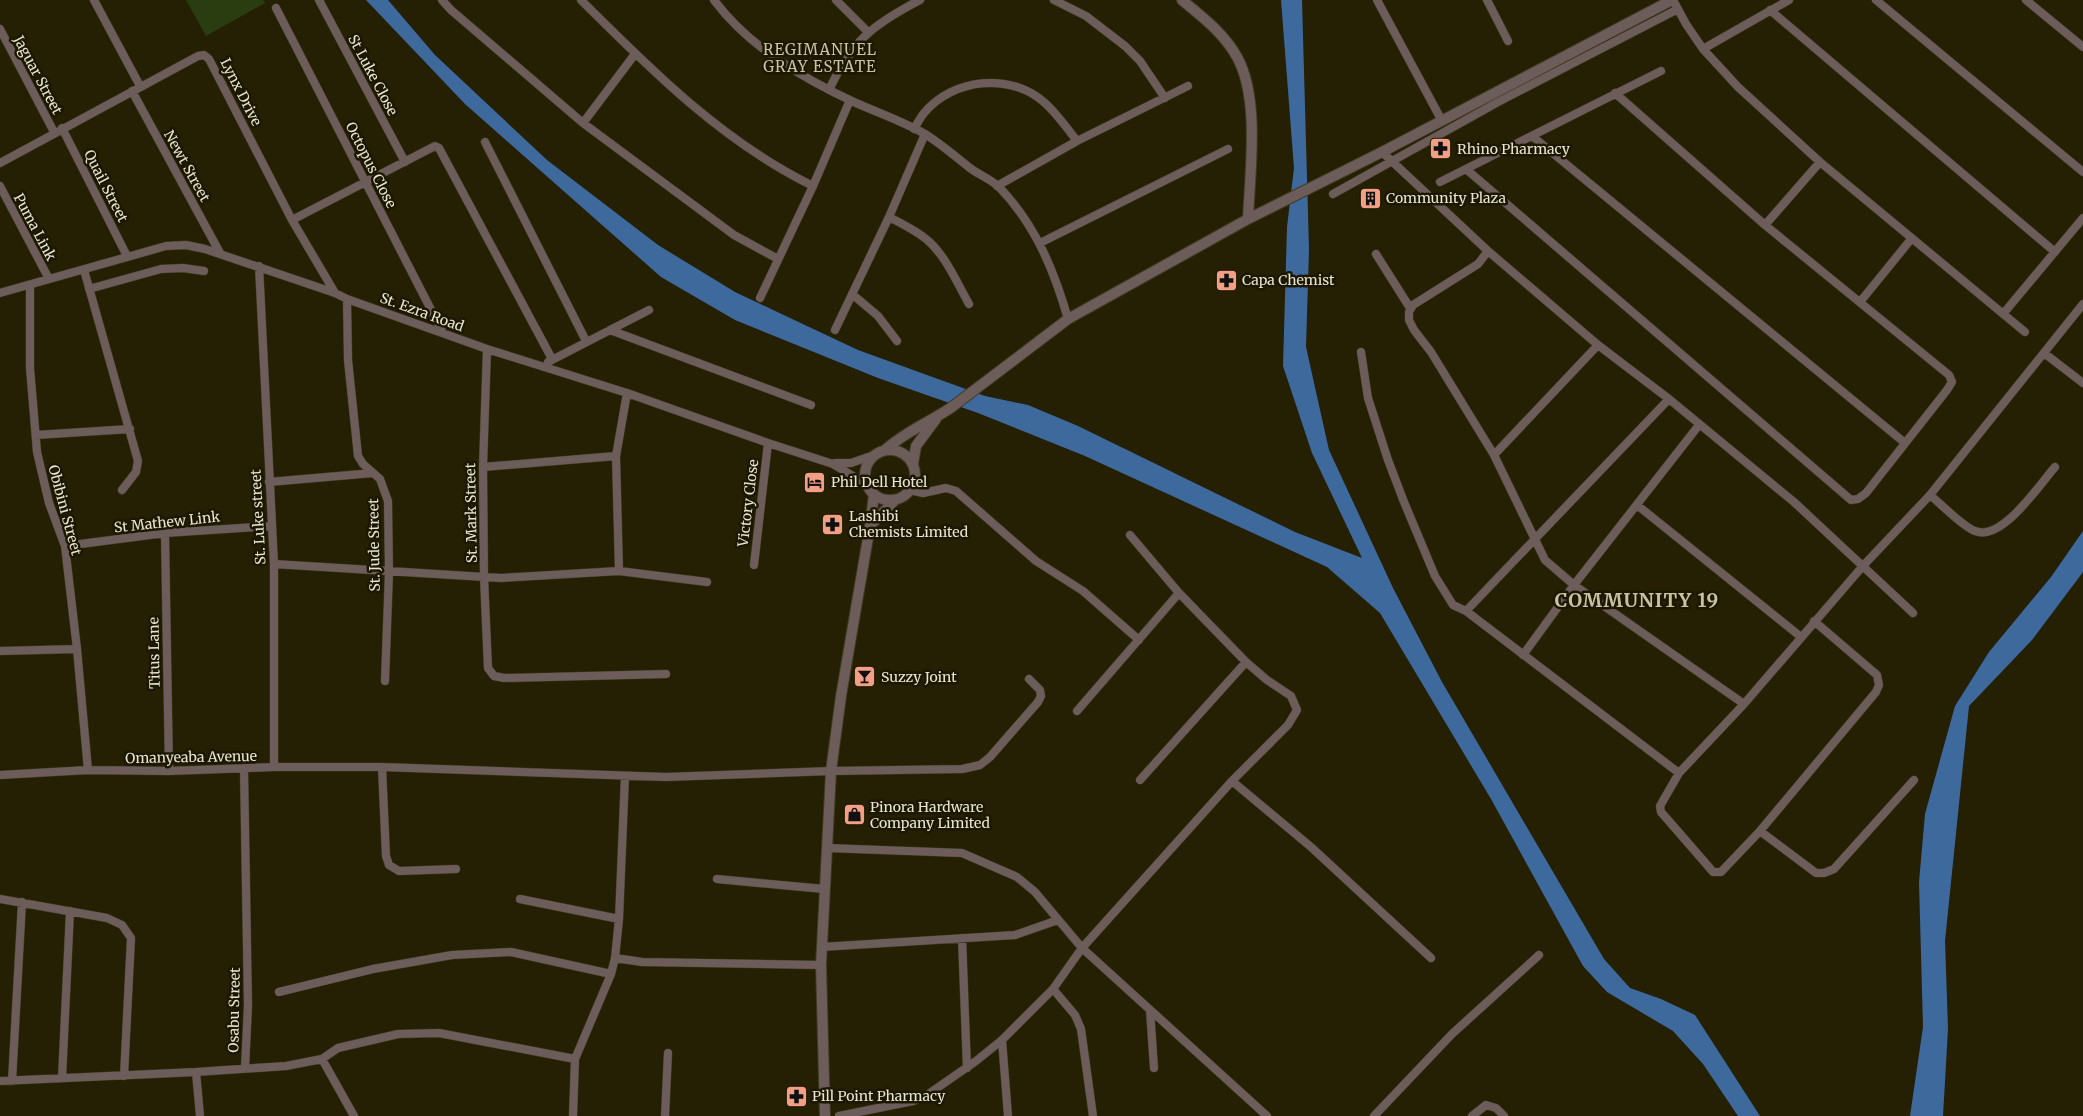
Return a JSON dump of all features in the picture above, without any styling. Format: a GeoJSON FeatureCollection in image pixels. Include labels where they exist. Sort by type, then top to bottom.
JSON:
{"type":"FeatureCollection","features":[{"type":"Feature","properties":{"kind":"street"},"geometry":{"type":"LineString","coordinates":[[94,0],[140,86]]}},
{"type":"Feature","properties":{"kind":"street","name":"St Luke Close"},"geometry":{"type":"LineString","coordinates":[[319,0],[405,162]]}},
{"type":"Feature","properties":{"kind":"street"},"geometry":{"type":"LineString","coordinates":[[442,0],[451,10],[583,123],[734,235],[778,259]]}},
{"type":"Feature","properties":{"kind":"street"},"geometry":{"type":"LineString","coordinates":[[580,0],[635,54],[730,137],[780,170],[813,186]]}},
{"type":"Feature","properties":{"kind":"street"},"geometry":{"type":"LineString","coordinates":[[714,0],[722,11],[764,50],[791,70],[829,90],[925,134],[998,186],[1028,223],[1040,243],[1059,288],[1068,319]]}},
{"type":"Feature","properties":{"kind":"street"},"geometry":{"type":"LineString","coordinates":[[836,0],[868,32]]}},
{"type":"Feature","properties":{"kind":"street"},"geometry":{"type":"LineString","coordinates":[[829,90],[840,66],[853,47],[868,32],[920,0]]}},
{"type":"Feature","properties":{"kind":"street"},"geometry":{"type":"LineString","coordinates":[[1054,0],[1086,16],[1125,46],[1140,62],[1165,98]]}},
{"type":"Feature","properties":{"kind":"street"},"geometry":{"type":"LineString","coordinates":[[1182,0],[1217,31],[1237,57],[1244,72],[1252,133],[1248,218]]}},
{"type":"Feature","properties":{"kind":"street"},"geometry":{"type":"LineString","coordinates":[[1377,0],[1442,121]]}},
{"type":"Feature","properties":{"kind":"street"},"geometry":{"type":"LineString","coordinates":[[1487,0],[1508,40]]}},
{"type":"Feature","properties":{"kind":"street"},"geometry":{"type":"LineString","coordinates":[[1703,49],[1789,0]]}},
{"type":"Feature","properties":{"kind":"street"},"geometry":{"type":"LineString","coordinates":[[1876,0],[2083,172]]}},
{"type":"Feature","properties":{"kind":"street"},"geometry":{"type":"LineString","coordinates":[[2026,0],[2083,47]]}},
{"type":"Feature","properties":{"kind":"street"},"geometry":{"type":"LineString","coordinates":[[833,464],[851,463],[885,450],[899,438],[952,407],[1068,319],[1248,218],[1674,3]]}},
{"type":"Feature","properties":{"kind":"street"},"geometry":{"type":"LineString","coordinates":[[1674,3],[1703,49],[1738,87],[1820,162],[2025,332]]}},
{"type":"Feature","properties":{"kind":"street"},"geometry":{"type":"LineString","coordinates":[[1333,194],[1674,3]]}},
{"type":"Feature","properties":{"kind":"street","name":"Octopus Close"},"geometry":{"type":"LineString","coordinates":[[276,8],[443,334]]}},
{"type":"Feature","properties":{"kind":"street"},"geometry":{"type":"LineString","coordinates":[[1770,10],[2055,252]]}},
{"type":"Feature","properties":{"kind":"street","name":"Jaguar Street"},"geometry":{"type":"LineString","coordinates":[[0,29],[58,130]]}},
{"type":"Feature","properties":{"kind":"street"},"geometry":{"type":"LineString","coordinates":[[583,123],[635,54]]}},
{"type":"Feature","properties":{"kind":"street","name":"Lynx Drive"},"geometry":{"type":"LineString","coordinates":[[0,163],[198,56],[207,56],[292,220],[335,293]]}},
{"type":"Feature","properties":{"kind":"street"},"geometry":{"type":"LineString","coordinates":[[1440,182],[1661,71]]}},
{"type":"Feature","properties":{"kind":"street"},"geometry":{"type":"LineString","coordinates":[[914,129],[924,113],[949,94],[986,81],[1006,83],[1027,91],[1044,102],[1077,141]]}},
{"type":"Feature","properties":{"kind":"street"},"geometry":{"type":"LineString","coordinates":[[998,186],[1077,141],[1188,86]]}},
{"type":"Feature","properties":{"kind":"street","name":"Newt Street"},"geometry":{"type":"LineString","coordinates":[[132,91],[220,253]]}},
{"type":"Feature","properties":{"kind":"street"},"geometry":{"type":"LineString","coordinates":[[1466,169],[1850,500],[1858,498],[1866,493],[1952,382],[1949,375],[1765,225],[1615,94]]}},
{"type":"Feature","properties":{"kind":"street"},"geometry":{"type":"LineString","coordinates":[[760,298],[813,186],[850,100]]}},
{"type":"Feature","properties":{"kind":"street","name":"Quail Street"},"geometry":{"type":"LineString","coordinates":[[58,130],[127,256]]}},
{"type":"Feature","properties":{"kind":"street"},"geometry":{"type":"LineString","coordinates":[[835,330],[889,217],[925,134]]}},
{"type":"Feature","properties":{"kind":"street"},"geometry":{"type":"LineString","coordinates":[[1532,136],[1905,443]]}},
{"type":"Feature","properties":{"kind":"street"},"geometry":{"type":"LineString","coordinates":[[485,142],[586,341]]}},
{"type":"Feature","properties":{"kind":"street"},"geometry":{"type":"LineString","coordinates":[[292,220],[405,162],[431,146],[439,148],[552,359]]}},
{"type":"Feature","properties":{"kind":"street"},"geometry":{"type":"LineString","coordinates":[[1040,243],[1228,149]]}},
{"type":"Feature","properties":{"kind":"street"},"geometry":{"type":"LineString","coordinates":[[1382,152],[1488,251],[1598,345],[1669,399],[1794,502],[1913,613]]}},
{"type":"Feature","properties":{"kind":"street"},"geometry":{"type":"LineString","coordinates":[[1765,225],[1820,162]]}},
{"type":"Feature","properties":{"kind":"street","name":"Puma Link"},"geometry":{"type":"LineString","coordinates":[[0,186],[48,279]]}},
{"type":"Feature","properties":{"kind":"street"},"geometry":{"type":"LineString","coordinates":[[889,217],[928,240],[942,257],[969,304]]}},
{"type":"Feature","properties":{"kind":"street"},"geometry":{"type":"LineString","coordinates":[[2003,314],[2083,218]]}},
{"type":"Feature","properties":{"kind":"street"},"geometry":{"type":"LineString","coordinates":[[1860,302],[1912,238]]}},
{"type":"Feature","properties":{"kind":"street","name":"St. Ezra Road"},"geometry":{"type":"LineString","coordinates":[[0,293],[127,256],[166,246],[186,245],[220,253],[259,266],[443,334],[627,393],[768,444],[833,464]]}},
{"type":"Feature","properties":{"kind":"street"},"geometry":{"type":"LineString","coordinates":[[1410,308],[1420,298],[1478,264],[1488,251]]}},
{"type":"Feature","properties":{"kind":"street"},"geometry":{"type":"LineString","coordinates":[[1376,254],[1410,308],[1409,320],[1414,330],[1431,352],[1494,455],[1545,560],[1574,585],[1744,704]]}},
{"type":"Feature","properties":{"kind":"street","name":"St. Luke street"},"geometry":{"type":"LineString","coordinates":[[259,266],[274,564],[274,767]]}},
{"type":"Feature","properties":{"kind":"street"},"geometry":{"type":"LineString","coordinates":[[89,289],[160,269],[182,268],[204,271]]}},
{"type":"Feature","properties":{"kind":"street"},"geometry":{"type":"LineString","coordinates":[[84,270],[138,461],[138,468],[122,490]]}},
{"type":"Feature","properties":{"kind":"street","name":"Obibini Street"},"geometry":{"type":"LineString","coordinates":[[30,285],[30,368],[37,452],[49,503],[65,546],[88,770]]}},
{"type":"Feature","properties":{"kind":"street"},"geometry":{"type":"LineString","coordinates":[[852,294],[878,316],[897,341]]}},
{"type":"Feature","properties":{"kind":"street","name":"St. Jude Street"},"geometry":{"type":"LineString","coordinates":[[347,299],[348,360],[358,456],[363,464],[380,479],[388,501],[388,572],[384,681]]}},
{"type":"Feature","properties":{"kind":"street"},"geometry":{"type":"LineString","coordinates":[[1814,621],[1877,675],[1879,685],[1876,692],[1760,831],[1725,869],[1721,872],[1713,872],[1661,812],[1660,806],[1680,773],[1744,704],[1814,621],[1862,567],[1930,495],[2083,304]]}},
{"type":"Feature","properties":{"kind":"street"},"geometry":{"type":"LineString","coordinates":[[542,366],[586,341],[649,310]]}},
{"type":"Feature","properties":{"kind":"street"},"geometry":{"type":"LineString","coordinates":[[610,330],[810,405]]}},
{"type":"Feature","properties":{"kind":"street"},"geometry":{"type":"LineString","coordinates":[[1494,455],[1598,345]]}},
{"type":"Feature","properties":{"kind":"street","name":"St. Mark Street"},"geometry":{"type":"LineString","coordinates":[[487,349],[483,467],[484,577],[488,668],[494,676],[504,678],[666,674]]}},
{"type":"Feature","properties":{"kind":"street"},"geometry":{"type":"LineString","coordinates":[[1361,352],[1368,398],[1404,502],[1435,576],[1454,605],[1466,611],[1680,773]]}},
{"type":"Feature","properties":{"kind":"street"},"geometry":{"type":"LineString","coordinates":[[2044,353],[2083,383]]}},
{"type":"Feature","properties":{"kind":"street"},"geometry":{"type":"LineString","coordinates":[[618,570],[616,456],[627,393]]}},
{"type":"Feature","properties":{"kind":"street"},"geometry":{"type":"LineString","coordinates":[[1466,611],[1669,399]]}},
{"type":"Feature","properties":{"kind":"street"},"geometry":{"type":"LineString","coordinates":[[870,526],[895,500],[910,490],[914,482],[913,464],[916,446],[936,418]]}},
{"type":"Feature","properties":{"kind":"street"},"geometry":{"type":"LineString","coordinates":[[1523,655],[1574,585],[1699,425]]}},
{"type":"Feature","properties":{"kind":"street"},"geometry":{"type":"LineString","coordinates":[[36,435],[130,428]]}},
{"type":"Feature","properties":{"kind":"street","name":"Victory Close"},"geometry":{"type":"LineString","coordinates":[[754,565],[768,444]]}},
{"type":"Feature","properties":{"kind":"street"},"geometry":{"type":"LineString","coordinates":[[885,450],[901,452],[913,464]]}},
{"type":"Feature","properties":{"kind":"street"},"geometry":{"type":"LineString","coordinates":[[866,484],[865,468],[874,455]]}},
{"type":"Feature","properties":{"kind":"street"},"geometry":{"type":"LineString","coordinates":[[483,467],[616,456]]}},
{"type":"Feature","properties":{"kind":"street"},"geometry":{"type":"LineString","coordinates":[[833,464],[866,484],[874,494],[884,499],[895,500]]}},
{"type":"Feature","properties":{"kind":"street"},"geometry":{"type":"LineString","coordinates":[[1930,495],[1973,531],[1985,534],[1999,528],[2010,520],[2055,467]]}},
{"type":"Feature","properties":{"kind":"street"},"geometry":{"type":"LineString","coordinates":[[269,482],[373,473]]}},
{"type":"Feature","properties":{"kind":"street"},"geometry":{"type":"LineString","coordinates":[[910,490],[923,493],[946,488],[956,491],[1036,562],[1083,591],[1139,640]]}},
{"type":"Feature","properties":{"kind":"street"},"geometry":{"type":"LineString","coordinates":[[825,1116],[821,965],[831,770],[842,688],[874,494]]}},
{"type":"Feature","properties":{"kind":"street"},"geometry":{"type":"LineString","coordinates":[[1637,505],[1801,637]]}},
{"type":"Feature","properties":{"kind":"street","name":"St Mathew Link"},"geometry":{"type":"LineString","coordinates":[[65,546],[165,533],[272,526]]}},
{"type":"Feature","properties":{"kind":"street","name":"Titus Lane"},"geometry":{"type":"LineString","coordinates":[[165,533],[169,771]]}},
{"type":"Feature","properties":{"kind":"street"},"geometry":{"type":"LineString","coordinates":[[839,1116],[913,1101],[927,1095],[967,1068],[1002,1040],[1052,989],[1082,948],[1232,781],[1288,725],[1297,710],[1291,696],[1267,680],[1246,662],[1179,593],[1130,535]]}},
{"type":"Feature","properties":{"kind":"street"},"geometry":{"type":"LineString","coordinates":[[274,564],[501,578],[618,570],[707,582]]}},
{"type":"Feature","properties":{"kind":"street"},"geometry":{"type":"LineString","coordinates":[[1077,711],[1179,593]]}},
{"type":"Feature","properties":{"kind":"street"},"geometry":{"type":"LineString","coordinates":[[0,651],[77,649]]}},
{"type":"Feature","properties":{"kind":"street"},"geometry":{"type":"LineString","coordinates":[[1140,780],[1246,662]]}},
{"type":"Feature","properties":{"kind":"street","name":"Omanyeaba Avenue"},"geometry":{"type":"LineString","coordinates":[[0,775],[88,770],[169,771],[274,767],[382,767],[666,777],[831,770],[962,769],[980,765],[990,757],[1038,702],[1042,696],[1040,690],[1029,679]]}},
{"type":"Feature","properties":{"kind":"street"},"geometry":{"type":"LineString","coordinates":[[382,767],[386,856],[389,865],[399,871],[456,869]]}},
{"type":"Feature","properties":{"kind":"street","name":"Osabu Street"},"geometry":{"type":"LineString","coordinates":[[0,1081],[124,1076],[245,1068],[248,1006],[244,768]]}},
{"type":"Feature","properties":{"kind":"street"},"geometry":{"type":"LineString","coordinates":[[573,1116],[575,1059],[612,974],[619,919],[625,776]]}},
{"type":"Feature","properties":{"kind":"street"},"geometry":{"type":"LineString","coordinates":[[1760,831],[1816,873],[1834,870],[1914,780]]}},
{"type":"Feature","properties":{"kind":"street"},"geometry":{"type":"LineString","coordinates":[[1232,781],[1312,847],[1431,958]]}},
{"type":"Feature","properties":{"kind":"street"},"geometry":{"type":"LineString","coordinates":[[827,848],[962,853],[1017,877],[1035,892],[1082,948],[1267,1116]]}},
{"type":"Feature","properties":{"kind":"street"},"geometry":{"type":"LineString","coordinates":[[717,879],[824,889]]}},
{"type":"Feature","properties":{"kind":"street"},"geometry":{"type":"LineString","coordinates":[[0,899],[107,918],[122,925],[131,938],[124,1076]]}},
{"type":"Feature","properties":{"kind":"street"},"geometry":{"type":"LineString","coordinates":[[520,899],[619,919]]}},
{"type":"Feature","properties":{"kind":"street"},"geometry":{"type":"LineString","coordinates":[[12,1081],[22,902]]}},
{"type":"Feature","properties":{"kind":"street"},"geometry":{"type":"LineString","coordinates":[[62,1078],[70,911]]}},
{"type":"Feature","properties":{"kind":"street"},"geometry":{"type":"LineString","coordinates":[[822,946],[1015,935],[1058,920]]}},
{"type":"Feature","properties":{"kind":"street"},"geometry":{"type":"LineString","coordinates":[[962,938],[967,1068]]}},
{"type":"Feature","properties":{"kind":"street"},"geometry":{"type":"LineString","coordinates":[[279,992],[373,969],[452,955],[511,952],[612,974]]}},
{"type":"Feature","properties":{"kind":"street"},"geometry":{"type":"LineString","coordinates":[[1374,1116],[1452,1034],[1539,955]]}},
{"type":"Feature","properties":{"kind":"street"},"geometry":{"type":"LineString","coordinates":[[614,958],[642,962],[821,965]]}},
{"type":"Feature","properties":{"kind":"street"},"geometry":{"type":"LineString","coordinates":[[1052,989],[1076,1015],[1081,1029],[1092,1116]]}},
{"type":"Feature","properties":{"kind":"street"},"geometry":{"type":"LineString","coordinates":[[1150,1010],[1154,1068]]}},
{"type":"Feature","properties":{"kind":"street"},"geometry":{"type":"LineString","coordinates":[[245,1068],[286,1066],[322,1059],[338,1048],[398,1034],[439,1033],[575,1059]]}},
{"type":"Feature","properties":{"kind":"street"},"geometry":{"type":"LineString","coordinates":[[1002,1040],[1008,1116]]}},
{"type":"Feature","properties":{"kind":"street"},"geometry":{"type":"LineString","coordinates":[[665,1116],[668,1053]]}},
{"type":"Feature","properties":{"kind":"street"},"geometry":{"type":"LineString","coordinates":[[322,1059],[354,1116]]}},
{"type":"Feature","properties":{"kind":"street"},"geometry":{"type":"LineString","coordinates":[[196,1072],[200,1116]]}},
{"type":"Feature","properties":{"kind":"street"},"geometry":{"type":"LineString","coordinates":[[1472,1116],[1486,1105],[1496,1108],[1504,1116]]}},
{"type":"Feature","properties":{"kind":"green space"},"geometry":{"type":"Polygon","coordinates":[[[186,0],[263,0],[265,3],[206,36],[186,0]]]}},
{"type":"Feature","properties":{"kind":"water"},"geometry":{"type":"Polygon","coordinates":[[[366,0],[388,0],[435,55],[547,160],[658,245],[735,292],[858,350],[985,396],[1028,405],[1078,426],[1295,532],[1362,558],[1312,453],[1283,366],[1287,227],[1294,168],[1281,0],[1302,0],[1309,250],[1306,347],[1329,450],[1393,588],[1442,682],[1604,959],[1630,988],[1661,999],[1695,1015],[1760,1116],[1738,1116],[1703,1064],[1673,1031],[1607,992],[1583,966],[1491,799],[1380,613],[1327,567],[1085,456],[978,413],[878,378],[735,320],[661,277],[465,104],[366,0]]]}},
{"type":"Feature","properties":{"kind":"water"},"geometry":{"type":"Polygon","coordinates":[[[2083,531],[2083,572],[2032,640],[1969,706],[1945,941],[1948,1029],[1943,1116],[1910,1116],[1923,1027],[1919,882],[1925,814],[1955,706],[1989,652],[2051,577],[2083,531]]]}},
{"type":"Feature","properties":{"kind":"place","name":"Rhino Pharmacy"},"geometry":{"type":"Point","coordinates":[1441,149]}},
{"type":"Feature","properties":{"kind":"place","name":"Community Plaza"},"geometry":{"type":"Point","coordinates":[1370,198]}},
{"type":"Feature","properties":{"kind":"place","name":"Capa Chemist"},"geometry":{"type":"Point","coordinates":[1226,280]}},
{"type":"Feature","properties":{"kind":"place","name":"Phil Dell Hotel"},"geometry":{"type":"Point","coordinates":[815,482]}},
{"type":"Feature","properties":{"kind":"place","name":"Lashibi Chemists Limited"},"geometry":{"type":"Point","coordinates":[833,524]}},
{"type":"Feature","properties":{"kind":"place","name":"Suzzy Joint"},"geometry":{"type":"Point","coordinates":[865,677]}},
{"type":"Feature","properties":{"kind":"place","name":"Pinora Hardware Company Limited"},"geometry":{"type":"Point","coordinates":[854,815]}},
{"type":"Feature","properties":{"kind":"place","name":"Pill Point Pharmacy"},"geometry":{"type":"Point","coordinates":[796,1096]}},
{"type":"Feature","properties":{"kind":"district","name":"REGIMANUEL GRAY ESTATE"},"geometry":{"type":"Point","coordinates":[820,58]}},
{"type":"Feature","properties":{"kind":"district","name":"COMMUNITY 19"},"geometry":{"type":"Point","coordinates":[1637,600]}}]}
